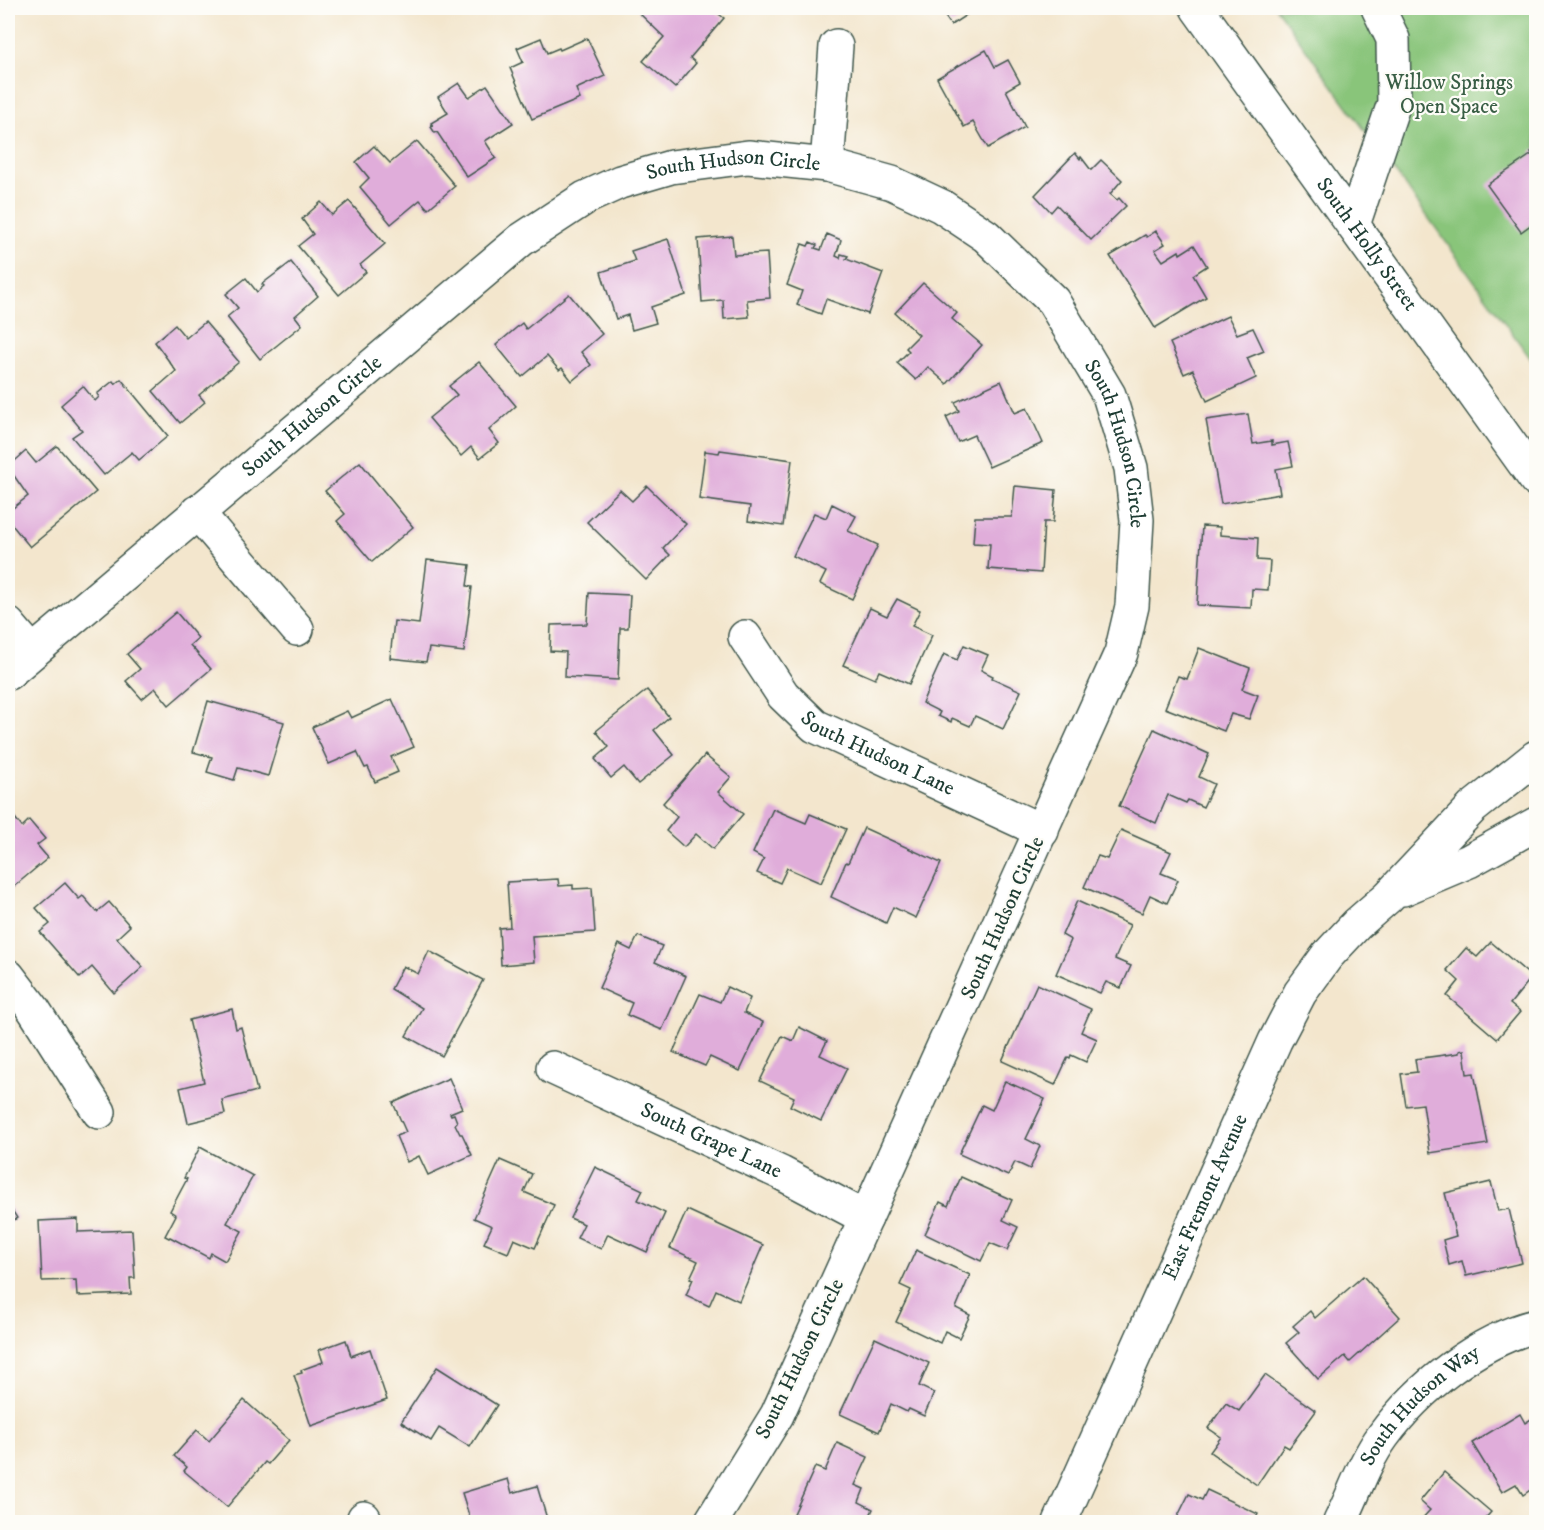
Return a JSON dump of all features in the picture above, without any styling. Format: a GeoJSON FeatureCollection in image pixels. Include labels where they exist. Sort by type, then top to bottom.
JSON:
{"type":"FeatureCollection","features":[{"type":"Feature","properties":{"kind":"street","name":"South Holly Street"},"geometry":{"type":"LineString","coordinates":[[1197,8],[1536,480]]}},
{"type":"Feature","properties":{"kind":"street"},"geometry":{"type":"LineString","coordinates":[[1353,225],[1394,103],[1393,39],[1378,8]]}},
{"type":"Feature","properties":{"kind":"street"},"geometry":{"type":"LineString","coordinates":[[827,165],[836,46]]}},
{"type":"Feature","properties":{"kind":"street","name":"South Hudson Circle"},"geometry":{"type":"LineString","coordinates":[[8,673],[521,240],[585,198],[620,182],[671,167],[748,157],[827,165],[892,183],[941,206],[986,236],[1053,301],[1109,395],[1131,468],[1137,520],[1132,606],[1121,653],[777,1415],[711,1522]]}},
{"type":"Feature","properties":{"kind":"street"},"geometry":{"type":"LineString","coordinates":[[197,512],[297,629]]}},
{"type":"Feature","properties":{"kind":"street"},"geometry":{"type":"LineString","coordinates":[[8,624],[32,652]]}},
{"type":"Feature","properties":{"kind":"street","name":"South Hudson Lane"},"geometry":{"type":"LineString","coordinates":[[745,637],[783,695],[815,726],[1042,831]]}},
{"type":"Feature","properties":{"kind":"street","name":"East Fremont Avenue"},"geometry":{"type":"LineString","coordinates":[[1060,1522],[1275,1041],[1300,993],[1327,956],[1357,924],[1388,897],[1472,808],[1536,757]]}},
{"type":"Feature","properties":{"kind":"street","name":"East Fremont Avenue"},"geometry":{"type":"LineString","coordinates":[[1388,897],[1469,861],[1536,824]]}},
{"type":"Feature","properties":{"kind":"street"},"geometry":{"type":"LineString","coordinates":[[8,976],[34,1010],[99,1112]]}},
{"type":"Feature","properties":{"kind":"street","name":"South Grape Lane"},"geometry":{"type":"LineString","coordinates":[[553,1068],[781,1173],[866,1218]]}},
{"type":"Feature","properties":{"kind":"street","name":"South Hudson Way"},"geometry":{"type":"LineString","coordinates":[[1340,1522],[1369,1460],[1383,1437],[1422,1392],[1467,1358],[1501,1339],[1536,1326]]}},
{"type":"Feature","properties":{"kind":"green space","name":"Willow Springs Open Space"},"geometry":{"type":"Polygon","coordinates":[[[1276,8],[1536,8],[1536,366],[1276,8]]]}},
{"type":"Feature","properties":{"kind":"building"},"geometry":{"type":"Polygon","coordinates":[[[642,8],[711,8],[724,18],[690,58],[696,63],[675,88],[643,61],[664,37],[638,12],[642,8]]]}},
{"type":"Feature","properties":{"kind":"building"},"geometry":{"type":"Polygon","coordinates":[[[939,8],[977,8],[951,25],[939,8]]]}},
{"type":"Feature","properties":{"kind":"building"},"geometry":{"type":"Polygon","coordinates":[[[541,38],[547,53],[587,38],[605,76],[576,89],[580,99],[532,119],[510,68],[523,62],[517,48],[541,38]]]}},
{"type":"Feature","properties":{"kind":"building"},"geometry":{"type":"Polygon","coordinates":[[[986,50],[995,67],[1008,60],[1020,82],[1006,90],[1025,127],[988,148],[973,122],[964,127],[937,78],[986,50]]]}},
{"type":"Feature","properties":{"kind":"building"},"geometry":{"type":"Polygon","coordinates":[[[459,83],[469,97],[487,85],[513,123],[485,141],[496,158],[467,177],[437,132],[435,133],[431,127],[433,126],[431,123],[448,113],[438,97],[459,83]]]}},
{"type":"Feature","properties":{"kind":"building"},"geometry":{"type":"Polygon","coordinates":[[[417,141],[455,186],[428,209],[420,200],[391,224],[360,187],[369,178],[356,162],[374,146],[390,163],[417,141]]]}},
{"type":"Feature","properties":{"kind":"building"},"geometry":{"type":"Polygon","coordinates":[[[1536,148],[1536,221],[1521,232],[1487,185],[1532,154],[1531,152],[1536,148]]]}},
{"type":"Feature","properties":{"kind":"building"},"geometry":{"type":"Polygon","coordinates":[[[1075,153],[1091,170],[1101,160],[1122,180],[1110,194],[1117,200],[1119,198],[1126,206],[1091,240],[1057,205],[1051,212],[1035,195],[1075,153]]]}},
{"type":"Feature","properties":{"kind":"building"},"geometry":{"type":"Polygon","coordinates":[[[349,201],[385,244],[360,265],[366,272],[339,295],[298,246],[313,234],[302,219],[321,202],[332,215],[349,201]]]}},
{"type":"Feature","properties":{"kind":"building"},"geometry":{"type":"Polygon","coordinates":[[[1156,231],[1165,244],[1155,250],[1163,261],[1194,245],[1207,266],[1193,275],[1206,297],[1155,328],[1110,256],[1156,231]]]}},
{"type":"Feature","properties":{"kind":"building"},"geometry":{"type":"Polygon","coordinates":[[[827,234],[841,240],[836,256],[840,258],[841,254],[848,256],[846,259],[883,273],[868,314],[826,299],[821,314],[797,305],[802,291],[787,285],[802,244],[808,246],[810,242],[817,245],[815,248],[821,250],[827,234]]]}},
{"type":"Feature","properties":{"kind":"building"},"geometry":{"type":"Polygon","coordinates":[[[732,236],[734,255],[767,253],[770,298],[747,300],[749,317],[724,319],[723,300],[702,302],[698,239],[732,236]]]}},
{"type":"Feature","properties":{"kind":"building"},"geometry":{"type":"Polygon","coordinates":[[[668,239],[686,295],[651,307],[656,323],[632,330],[628,315],[616,319],[601,272],[635,261],[631,251],[668,239]]]}},
{"type":"Feature","properties":{"kind":"building"},"geometry":{"type":"Polygon","coordinates":[[[291,262],[318,296],[295,316],[302,325],[260,359],[227,317],[238,308],[226,294],[246,278],[257,292],[264,286],[262,284],[291,262]]]}},
{"type":"Feature","properties":{"kind":"building"},"geometry":{"type":"Polygon","coordinates":[[[923,283],[957,313],[952,319],[982,345],[947,384],[928,367],[916,380],[897,363],[909,351],[906,348],[919,335],[895,313],[923,283]]]}},
{"type":"Feature","properties":{"kind":"building"},"geometry":{"type":"Polygon","coordinates":[[[569,294],[602,334],[581,352],[591,365],[572,381],[562,368],[559,370],[547,356],[522,377],[496,345],[522,323],[526,329],[569,294]]]}},
{"type":"Feature","properties":{"kind":"building"},"geometry":{"type":"Polygon","coordinates":[[[1228,316],[1237,334],[1253,328],[1264,351],[1247,358],[1256,378],[1207,401],[1193,370],[1184,374],[1170,343],[1228,316]]]}},
{"type":"Feature","properties":{"kind":"building"},"geometry":{"type":"Polygon","coordinates":[[[205,322],[239,362],[199,395],[205,402],[180,423],[153,391],[176,371],[155,342],[175,325],[186,338],[205,322]]]}},
{"type":"Feature","properties":{"kind":"building"},"geometry":{"type":"Polygon","coordinates":[[[479,362],[516,406],[489,430],[499,443],[480,458],[471,447],[461,456],[429,418],[457,395],[449,386],[479,362]]]}},
{"type":"Feature","properties":{"kind":"building"},"geometry":{"type":"Polygon","coordinates":[[[121,379],[168,436],[139,460],[132,452],[104,475],[72,437],[82,430],[61,405],[83,386],[95,401],[99,397],[97,394],[113,381],[115,384],[121,379]]]}},
{"type":"Feature","properties":{"kind":"building"},"geometry":{"type":"Polygon","coordinates":[[[1001,381],[1015,413],[1027,408],[1043,443],[989,467],[974,435],[958,442],[946,417],[959,411],[955,402],[1001,381]]]}},
{"type":"Feature","properties":{"kind":"building"},"geometry":{"type":"Polygon","coordinates":[[[1248,414],[1253,444],[1272,441],[1272,445],[1288,442],[1293,466],[1276,469],[1280,494],[1221,504],[1206,420],[1248,414]]]}},
{"type":"Feature","properties":{"kind":"building"},"geometry":{"type":"Polygon","coordinates":[[[57,446],[96,492],[30,547],[8,520],[8,512],[28,496],[8,467],[26,451],[36,463],[57,446]]]}},
{"type":"Feature","properties":{"kind":"building"},"geometry":{"type":"Polygon","coordinates":[[[720,450],[792,460],[783,526],[748,521],[750,506],[699,499],[705,451],[719,453],[720,450]]]}},
{"type":"Feature","properties":{"kind":"building"},"geometry":{"type":"Polygon","coordinates":[[[360,462],[413,527],[372,562],[337,521],[345,514],[325,491],[360,462]]]}},
{"type":"Feature","properties":{"kind":"building"},"geometry":{"type":"Polygon","coordinates":[[[647,486],[686,524],[663,548],[670,555],[646,580],[587,522],[620,490],[632,501],[647,486]]]}},
{"type":"Feature","properties":{"kind":"building"},"geometry":{"type":"Polygon","coordinates":[[[1015,486],[1056,490],[1053,522],[1044,522],[1041,573],[988,569],[990,544],[973,543],[975,517],[1012,517],[1015,486]]]}},
{"type":"Feature","properties":{"kind":"building"},"geometry":{"type":"Polygon","coordinates":[[[832,504],[856,516],[848,531],[878,545],[852,599],[820,584],[826,572],[793,556],[814,513],[826,518],[832,504]]]}},
{"type":"Feature","properties":{"kind":"building"},"geometry":{"type":"Polygon","coordinates":[[[1202,526],[1220,527],[1220,535],[1258,538],[1257,560],[1270,561],[1268,590],[1252,589],[1251,608],[1197,605],[1202,526]]]}},
{"type":"Feature","properties":{"kind":"building"},"geometry":{"type":"Polygon","coordinates":[[[427,560],[470,565],[467,586],[472,587],[464,652],[429,648],[426,662],[390,658],[394,621],[419,624],[427,560]]]}},
{"type":"Feature","properties":{"kind":"building"},"geometry":{"type":"Polygon","coordinates":[[[589,593],[630,595],[628,628],[620,628],[618,680],[565,677],[566,652],[550,651],[551,625],[587,624],[589,593]]]}},
{"type":"Feature","properties":{"kind":"building"},"geometry":{"type":"Polygon","coordinates":[[[897,599],[920,610],[912,626],[932,635],[909,684],[879,671],[875,679],[843,665],[870,608],[887,616],[897,599]]]}},
{"type":"Feature","properties":{"kind":"building"},"geometry":{"type":"Polygon","coordinates":[[[176,612],[198,638],[190,645],[211,669],[169,705],[155,688],[142,699],[126,681],[140,669],[127,654],[176,612]]]}},
{"type":"Feature","properties":{"kind":"building"},"geometry":{"type":"Polygon","coordinates":[[[964,645],[988,655],[981,670],[993,676],[992,678],[1021,691],[1003,729],[975,716],[970,726],[952,718],[951,722],[938,716],[940,712],[922,703],[944,654],[957,660],[964,645]]]}},
{"type":"Feature","properties":{"kind":"building"},"geometry":{"type":"Polygon","coordinates":[[[1199,648],[1250,668],[1242,689],[1258,695],[1249,719],[1231,714],[1224,731],[1165,708],[1178,676],[1187,679],[1199,648]]]}},
{"type":"Feature","properties":{"kind":"building"},"geometry":{"type":"Polygon","coordinates":[[[647,690],[669,717],[654,730],[674,755],[638,784],[624,767],[611,778],[595,759],[609,747],[596,731],[647,690]]]}},
{"type":"Feature","properties":{"kind":"building"},"geometry":{"type":"Polygon","coordinates":[[[392,699],[414,747],[391,757],[398,772],[375,782],[357,752],[329,764],[312,727],[347,711],[351,718],[392,699]]]}},
{"type":"Feature","properties":{"kind":"building"},"geometry":{"type":"Polygon","coordinates":[[[208,701],[284,722],[268,776],[238,768],[234,780],[207,772],[212,757],[193,752],[208,701]]]}},
{"type":"Feature","properties":{"kind":"building"},"geometry":{"type":"Polygon","coordinates":[[[1154,729],[1209,754],[1199,777],[1214,784],[1203,807],[1168,795],[1156,823],[1119,806],[1154,729]]]}},
{"type":"Feature","properties":{"kind":"building"},"geometry":{"type":"Polygon","coordinates":[[[705,755],[731,777],[718,792],[743,814],[713,849],[696,834],[684,847],[666,831],[677,817],[663,803],[705,755]]]}},
{"type":"Feature","properties":{"kind":"building"},"geometry":{"type":"Polygon","coordinates":[[[8,809],[22,827],[29,820],[45,839],[37,845],[48,858],[11,889],[8,885],[8,809]]]}},
{"type":"Feature","properties":{"kind":"building"},"geometry":{"type":"Polygon","coordinates":[[[773,809],[806,823],[810,814],[846,829],[821,883],[787,868],[780,883],[757,873],[764,859],[753,853],[773,809]]]}},
{"type":"Feature","properties":{"kind":"building"},"geometry":{"type":"Polygon","coordinates":[[[864,828],[941,863],[916,918],[893,907],[886,923],[831,897],[864,828]]]}},
{"type":"Feature","properties":{"kind":"building"},"geometry":{"type":"Polygon","coordinates":[[[1121,830],[1171,852],[1161,873],[1178,880],[1167,903],[1150,895],[1142,913],[1084,887],[1098,856],[1107,859],[1121,830]]]}},
{"type":"Feature","properties":{"kind":"building"},"geometry":{"type":"Polygon","coordinates":[[[558,879],[559,886],[573,885],[573,889],[592,888],[595,932],[532,936],[534,962],[501,965],[499,928],[510,927],[507,882],[558,879]]]}},
{"type":"Feature","properties":{"kind":"building"},"geometry":{"type":"Polygon","coordinates":[[[65,883],[79,899],[83,896],[97,912],[109,902],[130,926],[117,938],[143,967],[114,993],[92,967],[80,978],[40,932],[50,924],[36,908],[65,883]]]}},
{"type":"Feature","properties":{"kind":"building"},"geometry":{"type":"Polygon","coordinates":[[[1077,901],[1130,925],[1115,959],[1131,966],[1121,988],[1106,982],[1100,993],[1056,974],[1071,940],[1062,935],[1077,901]]]}},
{"type":"Feature","properties":{"kind":"building"},"geometry":{"type":"Polygon","coordinates":[[[638,936],[662,946],[655,962],[686,976],[662,1030],[627,1015],[632,1003],[599,988],[619,944],[631,950],[638,936]]]}},
{"type":"Feature","properties":{"kind":"building"},"geometry":{"type":"Polygon","coordinates":[[[1491,942],[1532,977],[1510,1004],[1520,1012],[1497,1039],[1447,996],[1459,981],[1447,970],[1466,948],[1477,957],[1491,942]]]}},
{"type":"Feature","properties":{"kind":"building"},"geometry":{"type":"Polygon","coordinates":[[[429,951],[483,980],[442,1056],[406,1036],[422,1008],[391,989],[403,966],[418,974],[429,951]]]}},
{"type":"Feature","properties":{"kind":"building"},"geometry":{"type":"Polygon","coordinates":[[[1037,984],[1091,1009],[1081,1032],[1097,1039],[1086,1062],[1071,1055],[1070,1058],[1068,1057],[1055,1085],[1002,1061],[1037,984]]]}},
{"type":"Feature","properties":{"kind":"building"},"geometry":{"type":"Polygon","coordinates":[[[727,987],[750,998],[744,1013],[763,1022],[740,1071],[710,1057],[705,1066],[673,1052],[700,994],[720,1002],[727,987]]]}},
{"type":"Feature","properties":{"kind":"building"},"geometry":{"type":"Polygon","coordinates":[[[232,1009],[236,1029],[241,1027],[257,1091],[222,1100],[225,1114],[188,1123],[180,1088],[204,1082],[189,1020],[232,1009]]]}},
{"type":"Feature","properties":{"kind":"building"},"geometry":{"type":"Polygon","coordinates":[[[799,1027],[827,1041],[820,1055],[847,1068],[821,1121],[790,1106],[794,1097],[760,1081],[782,1036],[793,1041],[799,1027]]]}},
{"type":"Feature","properties":{"kind":"building"},"geometry":{"type":"Polygon","coordinates":[[[1464,1050],[1467,1074],[1474,1073],[1488,1144],[1430,1153],[1423,1104],[1406,1106],[1401,1074],[1417,1072],[1415,1059],[1459,1053],[1464,1050]]]}},
{"type":"Feature","properties":{"kind":"building"},"geometry":{"type":"Polygon","coordinates":[[[449,1078],[462,1108],[450,1113],[454,1114],[457,1122],[455,1124],[472,1155],[428,1175],[419,1156],[407,1162],[396,1136],[406,1132],[393,1103],[449,1078]]]}},
{"type":"Feature","properties":{"kind":"building"},"geometry":{"type":"Polygon","coordinates":[[[1005,1081],[1045,1099],[1026,1139],[1040,1146],[1030,1169],[1015,1162],[1008,1176],[959,1154],[982,1105],[992,1110],[1005,1081]]]}},
{"type":"Feature","properties":{"kind":"building"},"geometry":{"type":"Polygon","coordinates":[[[200,1147],[253,1176],[227,1223],[242,1231],[225,1261],[211,1253],[209,1258],[165,1236],[176,1215],[170,1211],[187,1179],[184,1178],[200,1147]]]}},
{"type":"Feature","properties":{"kind":"building"},"geometry":{"type":"Polygon","coordinates":[[[500,1160],[532,1174],[524,1192],[554,1205],[535,1248],[514,1239],[508,1253],[484,1243],[492,1226],[474,1218],[500,1160]]]}},
{"type":"Feature","properties":{"kind":"building"},"geometry":{"type":"Polygon","coordinates":[[[595,1167],[643,1190],[638,1200],[665,1213],[647,1252],[608,1234],[601,1249],[577,1238],[584,1224],[570,1218],[595,1167]]]}},
{"type":"Feature","properties":{"kind":"building"},"geometry":{"type":"Polygon","coordinates":[[[961,1177],[1012,1200],[1003,1220],[1018,1227],[1007,1250],[990,1243],[981,1261],[925,1234],[940,1202],[948,1206],[961,1177]]]}},
{"type":"Feature","properties":{"kind":"building"},"geometry":{"type":"Polygon","coordinates":[[[1491,1182],[1498,1211],[1509,1209],[1522,1263],[1466,1276],[1462,1261],[1449,1265],[1443,1240],[1456,1236],[1445,1193],[1491,1182]]]}},
{"type":"Feature","properties":{"kind":"building"},"geometry":{"type":"Polygon","coordinates":[[[8,1204],[17,1218],[8,1224],[8,1204]]]}},
{"type":"Feature","properties":{"kind":"building"},"geometry":{"type":"Polygon","coordinates":[[[687,1210],[763,1245],[739,1301],[716,1290],[709,1306],[686,1295],[693,1279],[690,1278],[698,1261],[670,1248],[687,1210]]]}},
{"type":"Feature","properties":{"kind":"building"},"geometry":{"type":"Polygon","coordinates":[[[78,1219],[78,1232],[132,1230],[135,1278],[130,1278],[131,1294],[77,1296],[76,1280],[42,1281],[39,1221],[78,1219]]]}},
{"type":"Feature","properties":{"kind":"building"},"geometry":{"type":"Polygon","coordinates":[[[916,1250],[970,1275],[956,1308],[970,1315],[959,1338],[945,1331],[940,1343],[896,1322],[911,1290],[900,1285],[916,1250]]]}},
{"type":"Feature","properties":{"kind":"building"},"geometry":{"type":"Polygon","coordinates":[[[1363,1276],[1400,1317],[1350,1362],[1345,1356],[1318,1379],[1286,1343],[1299,1332],[1293,1326],[1310,1311],[1315,1318],[1363,1276]]]}},
{"type":"Feature","properties":{"kind":"building"},"geometry":{"type":"Polygon","coordinates":[[[875,1338],[929,1363],[919,1386],[934,1393],[924,1416],[909,1409],[907,1412],[891,1404],[879,1432],[840,1414],[875,1338]]]}},
{"type":"Feature","properties":{"kind":"building"},"geometry":{"type":"Polygon","coordinates":[[[346,1340],[351,1356],[370,1349],[387,1400],[311,1426],[294,1375],[323,1362],[319,1350],[346,1340]]]}},
{"type":"Feature","properties":{"kind":"building"},"geometry":{"type":"Polygon","coordinates":[[[437,1367],[497,1405],[470,1447],[439,1428],[431,1441],[401,1422],[437,1367]]]}},
{"type":"Feature","properties":{"kind":"building"},"geometry":{"type":"Polygon","coordinates":[[[1265,1375],[1316,1411],[1289,1448],[1284,1445],[1257,1485],[1210,1452],[1221,1437],[1208,1428],[1226,1403],[1239,1411],[1265,1375]]]}},
{"type":"Feature","properties":{"kind":"building"},"geometry":{"type":"Polygon","coordinates":[[[244,1400],[289,1440],[268,1464],[265,1462],[227,1507],[184,1471],[187,1467],[174,1456],[197,1430],[209,1441],[244,1400]]]}},
{"type":"Feature","properties":{"kind":"building"},"geometry":{"type":"Polygon","coordinates":[[[1520,1414],[1525,1423],[1536,1416],[1536,1486],[1523,1495],[1516,1484],[1502,1492],[1472,1443],[1520,1414]]]}},
{"type":"Feature","properties":{"kind":"building"},"geometry":{"type":"Polygon","coordinates":[[[837,1443],[868,1457],[855,1485],[864,1489],[859,1502],[873,1509],[867,1522],[806,1522],[793,1516],[815,1467],[825,1471],[837,1443]]]}},
{"type":"Feature","properties":{"kind":"building"},"geometry":{"type":"Polygon","coordinates":[[[1444,1472],[1491,1512],[1482,1522],[1419,1522],[1430,1510],[1420,1501],[1444,1472]]]}},
{"type":"Feature","properties":{"kind":"building"},"geometry":{"type":"Polygon","coordinates":[[[508,1479],[512,1493],[537,1486],[548,1522],[471,1522],[462,1493],[508,1479]]]}},
{"type":"Feature","properties":{"kind":"building"},"geometry":{"type":"Polygon","coordinates":[[[1207,1490],[1258,1514],[1254,1522],[1175,1522],[1189,1494],[1202,1500],[1207,1490]]]}}]}
